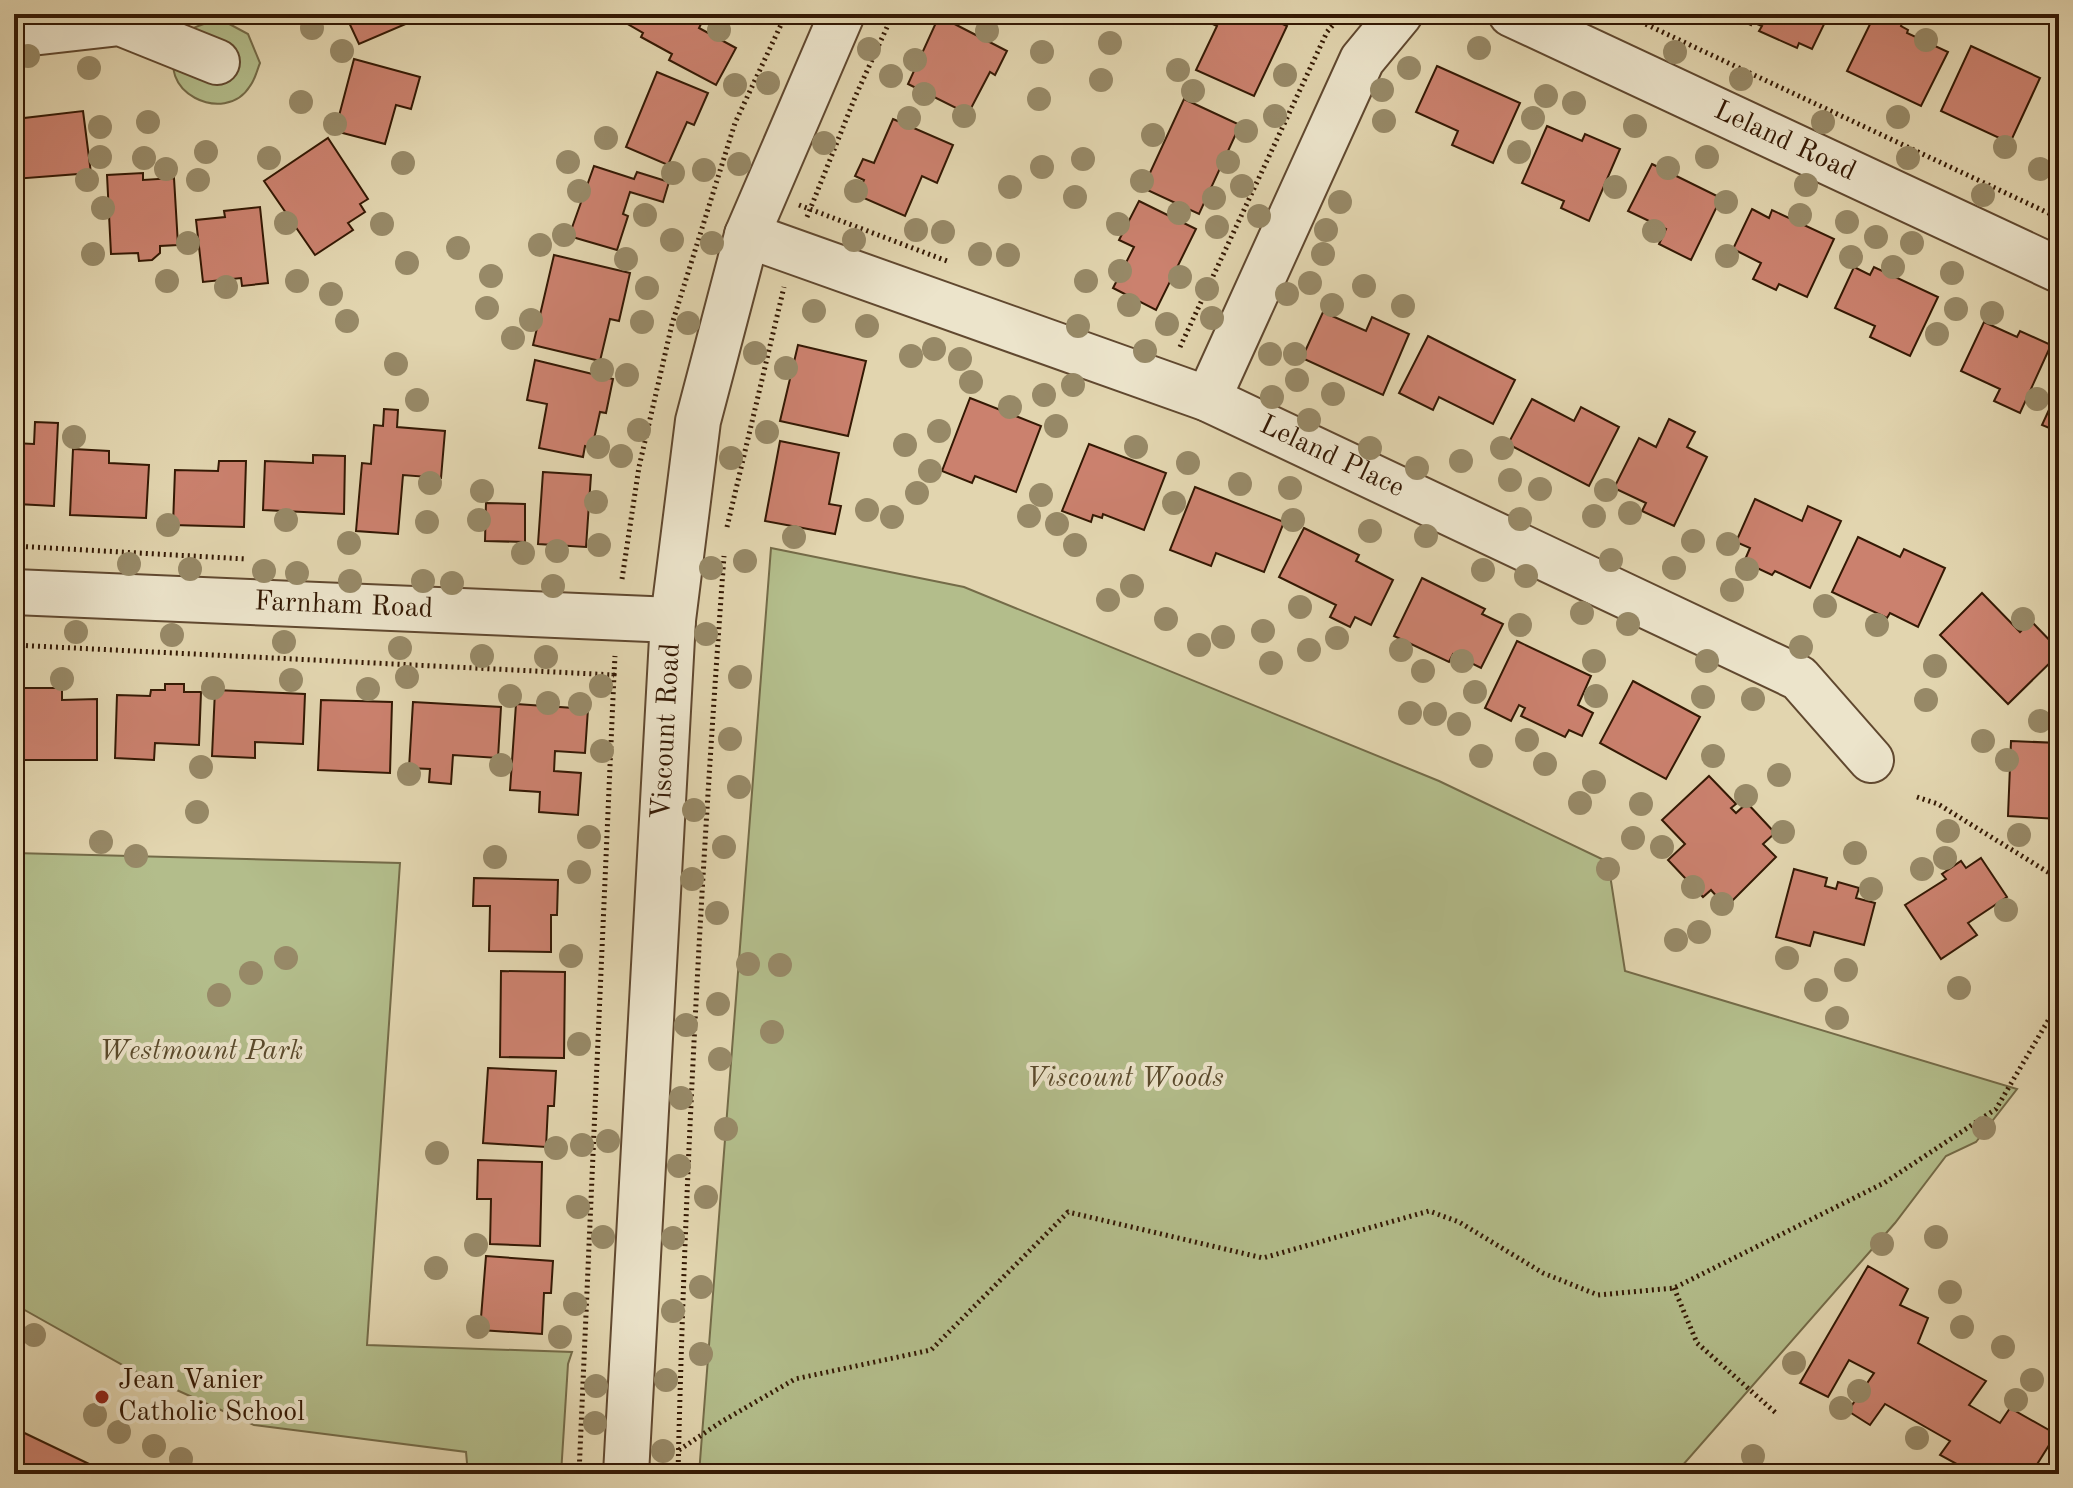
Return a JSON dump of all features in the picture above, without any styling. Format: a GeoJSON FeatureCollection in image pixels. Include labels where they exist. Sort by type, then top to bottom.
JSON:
{"type":"FeatureCollection","features":[{"type":"Feature","properties":{"kind":"street","name":"Viscount Road"},"geometry":{"type":"LineString","coordinates":[[626,1474],[673,620],[698,421],[747,235],[842,14]]}},
{"type":"Feature","properties":{"kind":"street"},"geometry":{"type":"LineString","coordinates":[[1208,399],[1362,60],[1400,14]]}},
{"type":"Feature","properties":{"kind":"street","name":"Leland Road"},"geometry":{"type":"LineString","coordinates":[[1511,14],[2059,270]]}},
{"type":"Feature","properties":{"kind":"street"},"geometry":{"type":"LineString","coordinates":[[14,35],[120,23],[217,62]]}},
{"type":"Feature","properties":{"kind":"street","name":"Leland Place"},"geometry":{"type":"LineString","coordinates":[[747,235],[1208,399],[1799,678],[1871,760]]}},
{"type":"Feature","properties":{"kind":"street","name":"Farnham Road"},"geometry":{"type":"LineString","coordinates":[[14,592],[673,620]]}},
{"type":"Feature","properties":{"kind":"path"},"geometry":{"type":"LineString","coordinates":[[607,579],[622,580],[639,467],[665,352],[717,178],[735,123],[786,14]]}},
{"type":"Feature","properties":{"kind":"path"},"geometry":{"type":"LineString","coordinates":[[893,14],[810,209],[958,265]]}},
{"type":"Feature","properties":{"kind":"path"},"geometry":{"type":"LineString","coordinates":[[1179,349],[1327,32],[1342,14]]}},
{"type":"Feature","properties":{"kind":"path"},"geometry":{"type":"LineString","coordinates":[[1624,14],[2059,218]]}},
{"type":"Feature","properties":{"kind":"path"},"geometry":{"type":"LineString","coordinates":[[725,534],[786,276]]}},
{"type":"Feature","properties":{"kind":"path"},"geometry":{"type":"LineString","coordinates":[[14,546],[248,559]]}},
{"type":"Feature","properties":{"kind":"path"},"geometry":{"type":"LineString","coordinates":[[678,1474],[683,1273],[724,548]]}},
{"type":"Feature","properties":{"kind":"path"},"geometry":{"type":"LineString","coordinates":[[14,645],[614,675],[579,1474]]}},
{"type":"Feature","properties":{"kind":"path"},"geometry":{"type":"LineString","coordinates":[[1917,797],[1938,804],[2059,879]]}},
{"type":"Feature","properties":{"kind":"path"},"geometry":{"type":"LineString","coordinates":[[679,1450],[795,1379],[931,1350],[1068,1212],[1263,1258],[1429,1211],[1459,1222],[1543,1273],[1598,1295],[1674,1288],[1884,1183],[1996,1109],[2059,1002]]}},
{"type":"Feature","properties":{"kind":"path"},"geometry":{"type":"LineString","coordinates":[[1674,1288],[1697,1343],[1777,1414]]}},
{"type":"Feature","properties":{"kind":"green space"},"geometry":{"type":"Polygon","coordinates":[[[220,19],[248,34],[260,63],[252,84],[239,98],[224,103],[209,103],[183,89],[175,76],[174,61],[189,31],[220,19]]]}},
{"type":"Feature","properties":{"kind":"green space","name":"Viscount Woods"},"geometry":{"type":"Polygon","coordinates":[[[771,548],[964,587],[1439,781],[1608,862],[1625,971],[2017,1089],[1976,1142],[1946,1156],[1895,1223],[1675,1474],[699,1474],[771,548]]]}},
{"type":"Feature","properties":{"kind":"green space","name":"Westmount Park"},"geometry":{"type":"Polygon","coordinates":[[[14,853],[400,863],[367,1345],[572,1352],[568,1364],[561,1474],[468,1474],[466,1452],[254,1425],[128,1368],[14,1304],[14,853]]]}},
{"type":"Feature","properties":{"kind":"building"},"geometry":{"type":"Polygon","coordinates":[[[345,14],[412,14],[415,20],[359,44],[345,14]]]}},
{"type":"Feature","properties":{"kind":"building"},"geometry":{"type":"Polygon","coordinates":[[[630,14],[706,14],[699,28],[736,48],[716,85],[669,60],[672,54],[641,37],[643,33],[626,23],[630,14]]]}},
{"type":"Feature","properties":{"kind":"building"},"geometry":{"type":"Polygon","coordinates":[[[1209,14],[1260,14],[1287,26],[1254,96],[1196,70],[1217,26],[1206,21],[1209,14]]]}},
{"type":"Feature","properties":{"kind":"building"},"geometry":{"type":"Polygon","coordinates":[[[1728,14],[1829,14],[1812,49],[1799,43],[1797,48],[1759,31],[1762,26],[1752,22],[1751,25],[1728,14]]]}},
{"type":"Feature","properties":{"kind":"building"},"geometry":{"type":"Polygon","coordinates":[[[1875,14],[1895,14],[1904,18],[1901,26],[1908,30],[1907,33],[1948,52],[1921,106],[1847,71],[1875,14]]]}},
{"type":"Feature","properties":{"kind":"building"},"geometry":{"type":"Polygon","coordinates":[[[939,16],[1007,51],[995,75],[990,72],[968,114],[908,84],[939,16]]]}},
{"type":"Feature","properties":{"kind":"building"},"geometry":{"type":"Polygon","coordinates":[[[1971,46],[2040,78],[2010,143],[1941,111],[1971,46]]]}},
{"type":"Feature","properties":{"kind":"building"},"geometry":{"type":"Polygon","coordinates":[[[354,59],[420,77],[411,109],[396,105],[385,144],[335,131],[354,59]]]}},
{"type":"Feature","properties":{"kind":"building"},"geometry":{"type":"Polygon","coordinates":[[[1437,66],[1520,103],[1493,163],[1452,145],[1458,131],[1416,112],[1437,66]]]}},
{"type":"Feature","properties":{"kind":"building"},"geometry":{"type":"Polygon","coordinates":[[[657,72],[708,93],[694,125],[687,122],[668,165],[626,147],[657,72]]]}},
{"type":"Feature","properties":{"kind":"building"},"geometry":{"type":"Polygon","coordinates":[[[1184,99],[1240,125],[1199,214],[1143,188],[1184,99]]]}},
{"type":"Feature","properties":{"kind":"building"},"geometry":{"type":"Polygon","coordinates":[[[83,111],[91,173],[14,179],[16,119],[83,111]]]}},
{"type":"Feature","properties":{"kind":"building"},"geometry":{"type":"Polygon","coordinates":[[[893,119],[953,145],[937,183],[922,176],[905,216],[857,195],[864,180],[855,176],[863,159],[874,163],[893,119]]]}},
{"type":"Feature","properties":{"kind":"building"},"geometry":{"type":"Polygon","coordinates":[[[1547,126],[1582,141],[1585,134],[1620,149],[1589,221],[1561,208],[1564,201],[1522,183],[1547,126]]]}},
{"type":"Feature","properties":{"kind":"building"},"geometry":{"type":"Polygon","coordinates":[[[328,138],[368,199],[360,204],[365,212],[348,223],[353,230],[315,255],[264,181],[328,138]]]}},
{"type":"Feature","properties":{"kind":"building"},"geometry":{"type":"Polygon","coordinates":[[[1652,164],[1721,198],[1691,260],[1659,244],[1666,229],[1628,211],[1652,164]]]}},
{"type":"Feature","properties":{"kind":"building"},"geometry":{"type":"Polygon","coordinates":[[[594,166],[634,179],[637,172],[669,182],[663,202],[630,192],[623,214],[628,216],[617,250],[569,236],[594,166]]]}},
{"type":"Feature","properties":{"kind":"building"},"geometry":{"type":"Polygon","coordinates":[[[143,173],[143,180],[174,178],[178,245],[160,246],[160,253],[152,260],[139,261],[138,253],[111,254],[107,175],[143,173]]]}},
{"type":"Feature","properties":{"kind":"building"},"geometry":{"type":"Polygon","coordinates":[[[1139,201],[1196,229],[1156,310],[1113,288],[1134,247],[1119,240],[1139,201]]]}},
{"type":"Feature","properties":{"kind":"building"},"geometry":{"type":"Polygon","coordinates":[[[260,207],[268,283],[242,286],[241,278],[203,282],[196,220],[225,217],[224,211],[260,207]]]}},
{"type":"Feature","properties":{"kind":"building"},"geometry":{"type":"Polygon","coordinates":[[[1752,209],[1769,218],[1772,210],[1834,239],[1807,297],[1779,284],[1776,290],[1753,279],[1761,263],[1733,249],[1752,209]]]}},
{"type":"Feature","properties":{"kind":"building"},"geometry":{"type":"Polygon","coordinates":[[[554,255],[630,273],[619,321],[610,319],[600,361],[533,345],[554,255]]]}},
{"type":"Feature","properties":{"kind":"building"},"geometry":{"type":"Polygon","coordinates":[[[1854,267],[1870,275],[1874,267],[1938,297],[1910,356],[1870,337],[1875,326],[1835,308],[1854,267]]]}},
{"type":"Feature","properties":{"kind":"building"},"geometry":{"type":"Polygon","coordinates":[[[1323,312],[1366,331],[1372,317],[1409,334],[1383,395],[1302,358],[1323,312]]]}},
{"type":"Feature","properties":{"kind":"building"},"geometry":{"type":"Polygon","coordinates":[[[1984,322],[2017,337],[2020,331],[2051,345],[2020,413],[1994,401],[2000,389],[1961,371],[1984,322]]]}},
{"type":"Feature","properties":{"kind":"building"},"geometry":{"type":"Polygon","coordinates":[[[1428,336],[1515,380],[1493,424],[1439,397],[1433,410],[1399,393],[1428,336]]]}},
{"type":"Feature","properties":{"kind":"building"},"geometry":{"type":"Polygon","coordinates":[[[798,345],[866,361],[848,436],[780,421],[798,345]]]}},
{"type":"Feature","properties":{"kind":"building"},"geometry":{"type":"Polygon","coordinates":[[[535,360],[613,379],[606,413],[600,412],[592,448],[585,446],[583,457],[539,448],[547,404],[527,400],[535,360]]]}},
{"type":"Feature","properties":{"kind":"building"},"geometry":{"type":"Polygon","coordinates":[[[2059,388],[2059,432],[2042,425],[2059,388]]]}},
{"type":"Feature","properties":{"kind":"building"},"geometry":{"type":"Polygon","coordinates":[[[970,398],[1041,426],[1016,492],[975,476],[972,483],[942,471],[970,398]]]}},
{"type":"Feature","properties":{"kind":"building"},"geometry":{"type":"Polygon","coordinates":[[[1532,399],[1574,421],[1581,407],[1619,427],[1589,486],[1508,444],[1532,399]]]}},
{"type":"Feature","properties":{"kind":"building"},"geometry":{"type":"Polygon","coordinates":[[[384,409],[398,410],[397,427],[445,431],[441,478],[403,475],[398,534],[356,531],[362,463],[371,464],[374,425],[383,426],[384,409]]]}},
{"type":"Feature","properties":{"kind":"building"},"geometry":{"type":"Polygon","coordinates":[[[1669,419],[1695,432],[1687,447],[1707,457],[1674,526],[1642,511],[1646,503],[1614,488],[1639,438],[1656,447],[1669,419]]]}},
{"type":"Feature","properties":{"kind":"building"},"geometry":{"type":"Polygon","coordinates":[[[35,422],[58,423],[54,506],[17,504],[17,495],[14,495],[14,443],[34,444],[35,422]]]}},
{"type":"Feature","properties":{"kind":"building"},"geometry":{"type":"Polygon","coordinates":[[[780,441],[839,453],[829,504],[841,506],[835,534],[765,521],[780,441]]]}},
{"type":"Feature","properties":{"kind":"building"},"geometry":{"type":"Polygon","coordinates":[[[1089,444],[1166,473],[1144,530],[1103,514],[1102,518],[1093,515],[1091,522],[1062,511],[1089,444]]]}},
{"type":"Feature","properties":{"kind":"building"},"geometry":{"type":"Polygon","coordinates":[[[73,449],[109,451],[109,463],[149,465],[146,518],[70,515],[73,449]]]}},
{"type":"Feature","properties":{"kind":"building"},"geometry":{"type":"Polygon","coordinates":[[[313,455],[345,456],[344,514],[263,510],[265,461],[313,463],[313,455]]]}},
{"type":"Feature","properties":{"kind":"building"},"geometry":{"type":"Polygon","coordinates":[[[219,461],[246,461],[244,527],[173,525],[175,470],[218,471],[219,461]]]}},
{"type":"Feature","properties":{"kind":"building"},"geometry":{"type":"Polygon","coordinates":[[[543,472],[591,475],[586,547],[538,544],[543,472]]]}},
{"type":"Feature","properties":{"kind":"building"},"geometry":{"type":"Polygon","coordinates":[[[1195,487],[1284,522],[1264,572],[1216,553],[1211,566],[1170,550],[1195,487]]]}},
{"type":"Feature","properties":{"kind":"building"},"geometry":{"type":"Polygon","coordinates":[[[1755,499],[1802,521],[1808,506],[1841,521],[1810,588],[1775,571],[1772,575],[1744,562],[1750,548],[1736,542],[1755,499]]]}},
{"type":"Feature","properties":{"kind":"building"},"geometry":{"type":"Polygon","coordinates":[[[486,503],[525,504],[525,542],[485,541],[486,503]]]}},
{"type":"Feature","properties":{"kind":"building"},"geometry":{"type":"Polygon","coordinates":[[[1304,528],[1359,555],[1356,561],[1393,580],[1371,625],[1355,617],[1350,627],[1330,617],[1336,605],[1279,577],[1304,528]]]}},
{"type":"Feature","properties":{"kind":"building"},"geometry":{"type":"Polygon","coordinates":[[[1858,537],[1900,557],[1904,549],[1945,568],[1918,627],[1890,613],[1887,618],[1832,592],[1858,537]]]}},
{"type":"Feature","properties":{"kind":"building"},"geometry":{"type":"Polygon","coordinates":[[[1422,578],[1485,609],[1482,614],[1503,624],[1481,668],[1453,654],[1449,662],[1394,636],[1422,578]]]}},
{"type":"Feature","properties":{"kind":"building"},"geometry":{"type":"Polygon","coordinates":[[[1982,593],[2020,632],[2031,621],[2059,650],[2059,654],[2008,704],[1940,635],[1982,593]]]}},
{"type":"Feature","properties":{"kind":"building"},"geometry":{"type":"Polygon","coordinates":[[[1517,641],[1591,676],[1578,705],[1593,713],[1582,736],[1569,730],[1565,737],[1521,716],[1525,708],[1519,705],[1511,721],[1485,708],[1517,641]]]}},
{"type":"Feature","properties":{"kind":"building"},"geometry":{"type":"Polygon","coordinates":[[[1633,681],[1700,717],[1666,779],[1600,743],[1633,681]]]}},
{"type":"Feature","properties":{"kind":"building"},"geometry":{"type":"Polygon","coordinates":[[[165,684],[184,684],[184,692],[201,692],[199,745],[155,743],[154,760],[115,758],[117,695],[150,696],[151,690],[165,690],[165,684]]]}},
{"type":"Feature","properties":{"kind":"building"},"geometry":{"type":"Polygon","coordinates":[[[20,688],[62,688],[62,700],[97,699],[97,760],[20,760],[20,688]]]}},
{"type":"Feature","properties":{"kind":"building"},"geometry":{"type":"Polygon","coordinates":[[[215,690],[305,694],[303,744],[255,742],[255,758],[212,756],[215,690]]]}},
{"type":"Feature","properties":{"kind":"building"},"geometry":{"type":"Polygon","coordinates":[[[321,700],[392,702],[390,773],[318,770],[321,700]]]}},
{"type":"Feature","properties":{"kind":"building"},"geometry":{"type":"Polygon","coordinates":[[[413,702],[501,707],[498,758],[453,755],[451,784],[429,782],[430,769],[409,768],[413,702]]]}},
{"type":"Feature","properties":{"kind":"building"},"geometry":{"type":"Polygon","coordinates":[[[516,704],[588,709],[585,753],[555,751],[554,771],[581,773],[578,815],[539,812],[540,792],[510,790],[516,704]]]}},
{"type":"Feature","properties":{"kind":"building"},"geometry":{"type":"Polygon","coordinates":[[[2011,741],[2059,743],[2059,819],[2008,816],[2011,741]]]}},
{"type":"Feature","properties":{"kind":"building"},"geometry":{"type":"Polygon","coordinates":[[[1709,776],[1736,804],[1731,808],[1736,813],[1747,803],[1775,833],[1763,844],[1776,857],[1726,907],[1711,890],[1703,897],[1668,860],[1685,844],[1662,820],[1709,776]]]}},
{"type":"Feature","properties":{"kind":"building"},"geometry":{"type":"Polygon","coordinates":[[[1981,858],[2007,897],[1968,923],[1977,935],[1941,959],[1905,905],[1946,879],[1942,874],[1961,861],[1966,868],[1981,858]]]}},
{"type":"Feature","properties":{"kind":"building"},"geometry":{"type":"Polygon","coordinates":[[[1794,869],[1827,878],[1825,886],[1836,889],[1838,882],[1859,888],[1856,898],[1875,903],[1864,945],[1814,932],[1810,946],[1776,937],[1794,869]]]}},
{"type":"Feature","properties":{"kind":"building"},"geometry":{"type":"Polygon","coordinates":[[[474,878],[558,880],[557,915],[551,915],[551,952],[489,951],[490,906],[473,906],[474,878]]]}},
{"type":"Feature","properties":{"kind":"building"},"geometry":{"type":"Polygon","coordinates":[[[501,971],[565,972],[564,1058],[500,1057],[501,971]]]}},
{"type":"Feature","properties":{"kind":"building"},"geometry":{"type":"Polygon","coordinates":[[[488,1068],[556,1071],[554,1106],[548,1106],[546,1147],[483,1143],[488,1068]]]}},
{"type":"Feature","properties":{"kind":"building"},"geometry":{"type":"Polygon","coordinates":[[[478,1160],[542,1162],[540,1246],[490,1244],[491,1199],[477,1199],[478,1160]]]}},
{"type":"Feature","properties":{"kind":"building"},"geometry":{"type":"Polygon","coordinates":[[[486,1256],[553,1261],[551,1293],[544,1293],[542,1334],[480,1330],[486,1256]]]}},
{"type":"Feature","properties":{"kind":"building"},"geometry":{"type":"Polygon","coordinates":[[[1868,1266],[1908,1289],[1900,1305],[1928,1318],[1918,1343],[1986,1381],[1969,1405],[2000,1423],[2010,1408],[2056,1434],[2031,1474],[1975,1474],[1940,1455],[1950,1441],[1885,1404],[1870,1425],[1848,1411],[1874,1373],[1849,1360],[1828,1397],[1800,1383],[1868,1266]]]}},
{"type":"Feature","properties":{"kind":"building"},"geometry":{"type":"Polygon","coordinates":[[[14,1428],[110,1474],[14,1474],[14,1428]]]}},
{"type":"Feature","properties":{"kind":"place","name":"Jean Vanier Catholic School"},"geometry":{"type":"Point","coordinates":[102,1397]}}]}
